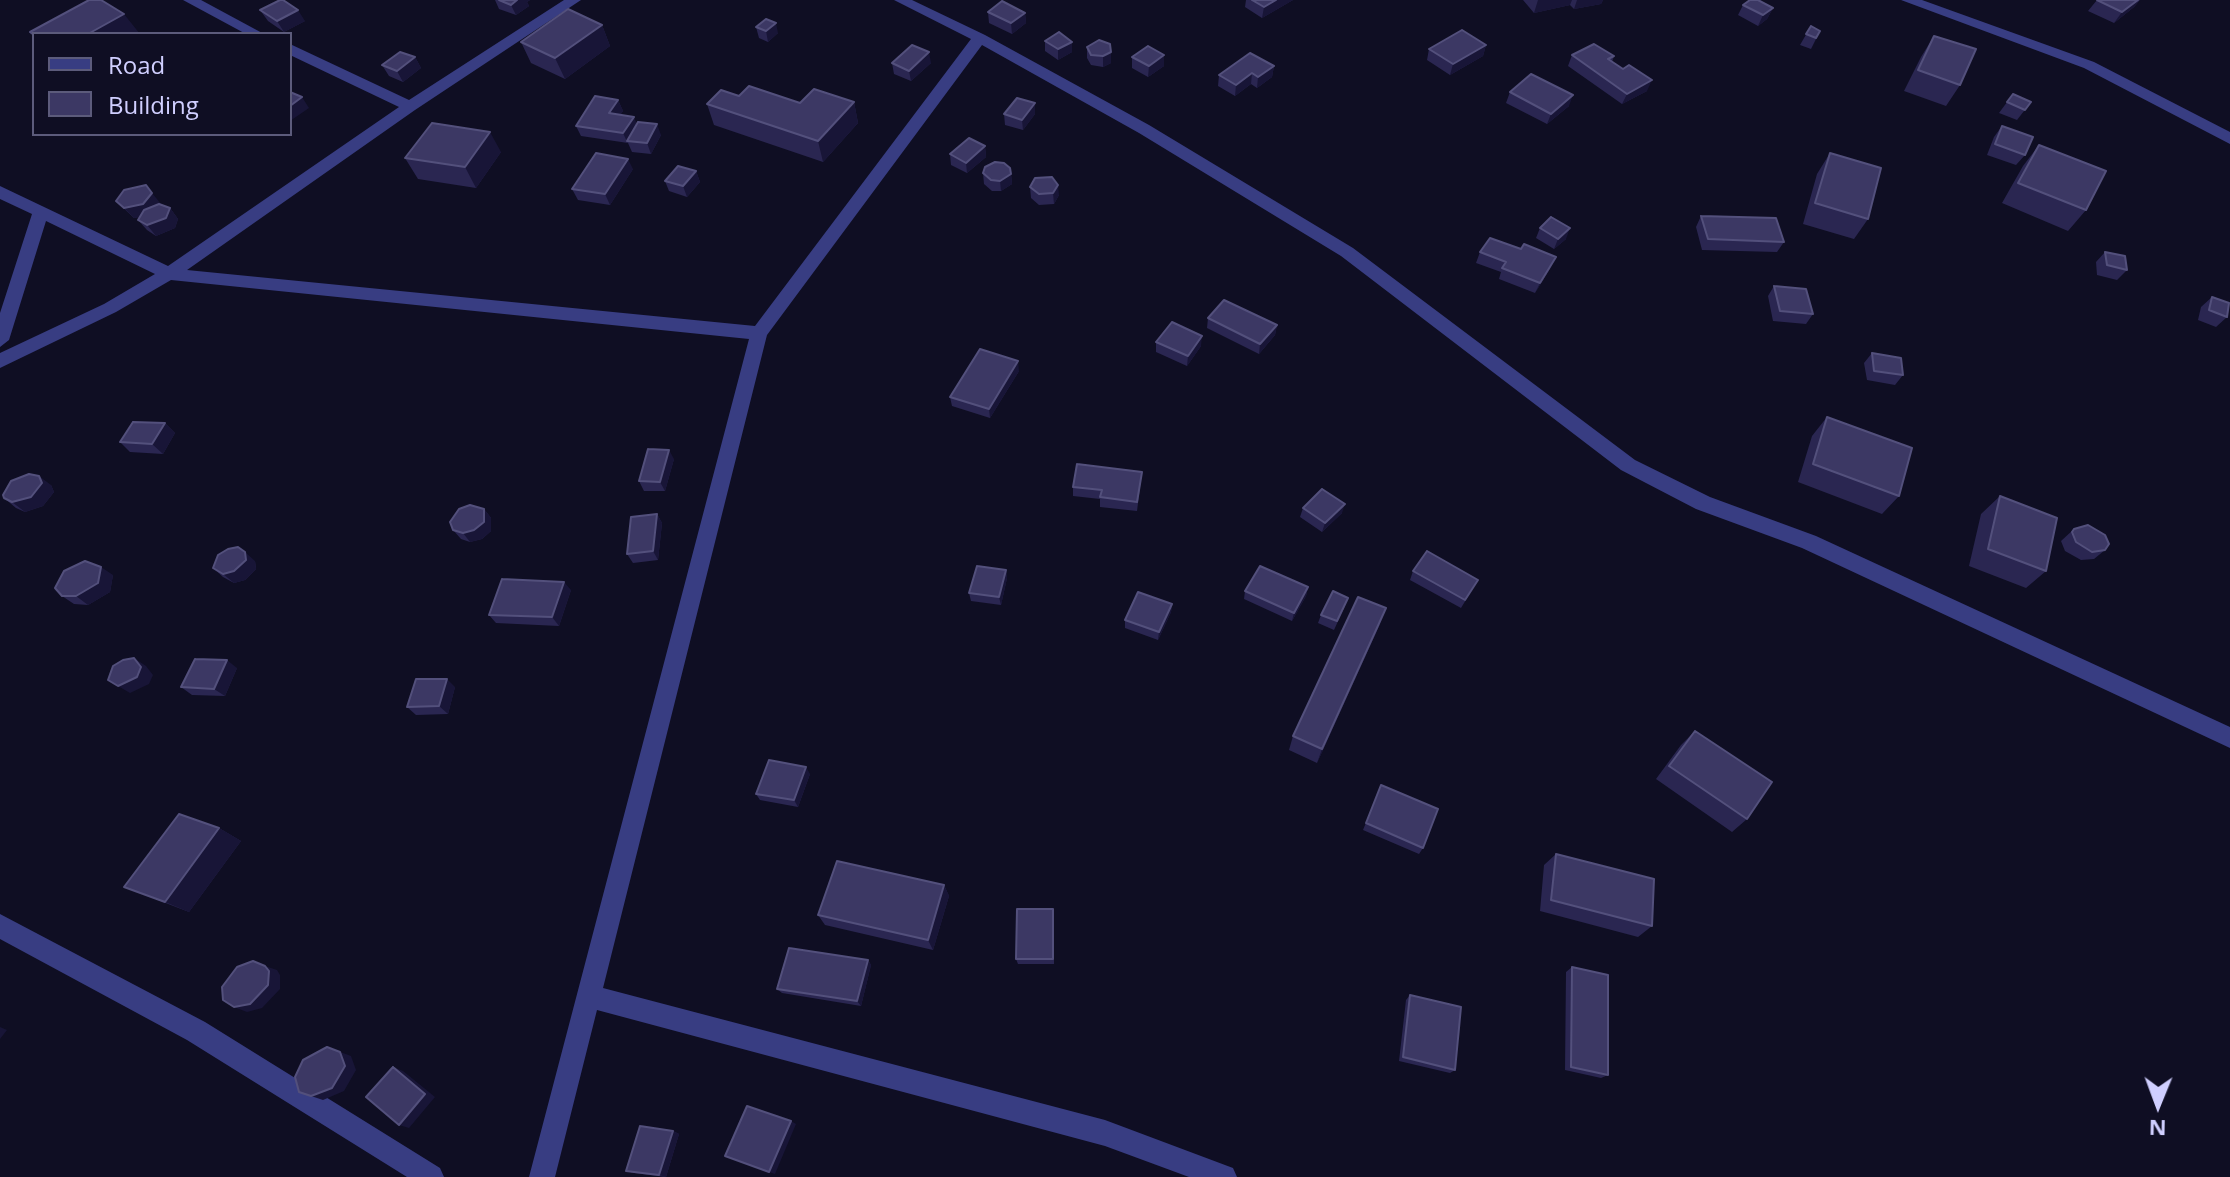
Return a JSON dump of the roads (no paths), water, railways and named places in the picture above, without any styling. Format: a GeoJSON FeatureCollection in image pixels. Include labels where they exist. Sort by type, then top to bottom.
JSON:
{"type":"FeatureCollection","features":[{"type":"Feature","properties":{"kind":"street"},"geometry":{"type":"LineString","coordinates":[[190,0],[253,32]]}},
{"type":"Feature","properties":{"kind":"street"},"geometry":{"type":"LineString","coordinates":[[0,361],[110,308],[169,274],[410,106],[574,0]]}},
{"type":"Feature","properties":{"kind":"street"},"geometry":{"type":"LineString","coordinates":[[1908,0],[2089,65],[2230,139]]}},
{"type":"Feature","properties":{"kind":"street"},"geometry":{"type":"LineString","coordinates":[[911,2],[1144,129],[1347,252],[1628,465],[1703,503],[1809,542],[2230,738]]}},
{"type":"Feature","properties":{"kind":"street"},"geometry":{"type":"LineString","coordinates":[[542,1177],[759,333],[980,38]]}},
{"type":"Feature","properties":{"kind":"street"},"geometry":{"type":"LineString","coordinates":[[292,50],[410,106]]}},
{"type":"Feature","properties":{"kind":"street"},"geometry":{"type":"LineString","coordinates":[[2196,121],[2230,130]]}},
{"type":"Feature","properties":{"kind":"street"},"geometry":{"type":"LineString","coordinates":[[0,192],[169,274],[759,333]]}},
{"type":"Feature","properties":{"kind":"street"},"geometry":{"type":"LineString","coordinates":[[0,340],[41,212]]}},
{"type":"Feature","properties":{"kind":"street"},"geometry":{"type":"LineString","coordinates":[[0,926],[196,1031],[431,1177]]}},
{"type":"Feature","properties":{"kind":"street"},"geometry":{"type":"LineString","coordinates":[[589,996],[1105,1133],[1224,1177]]}}]}
